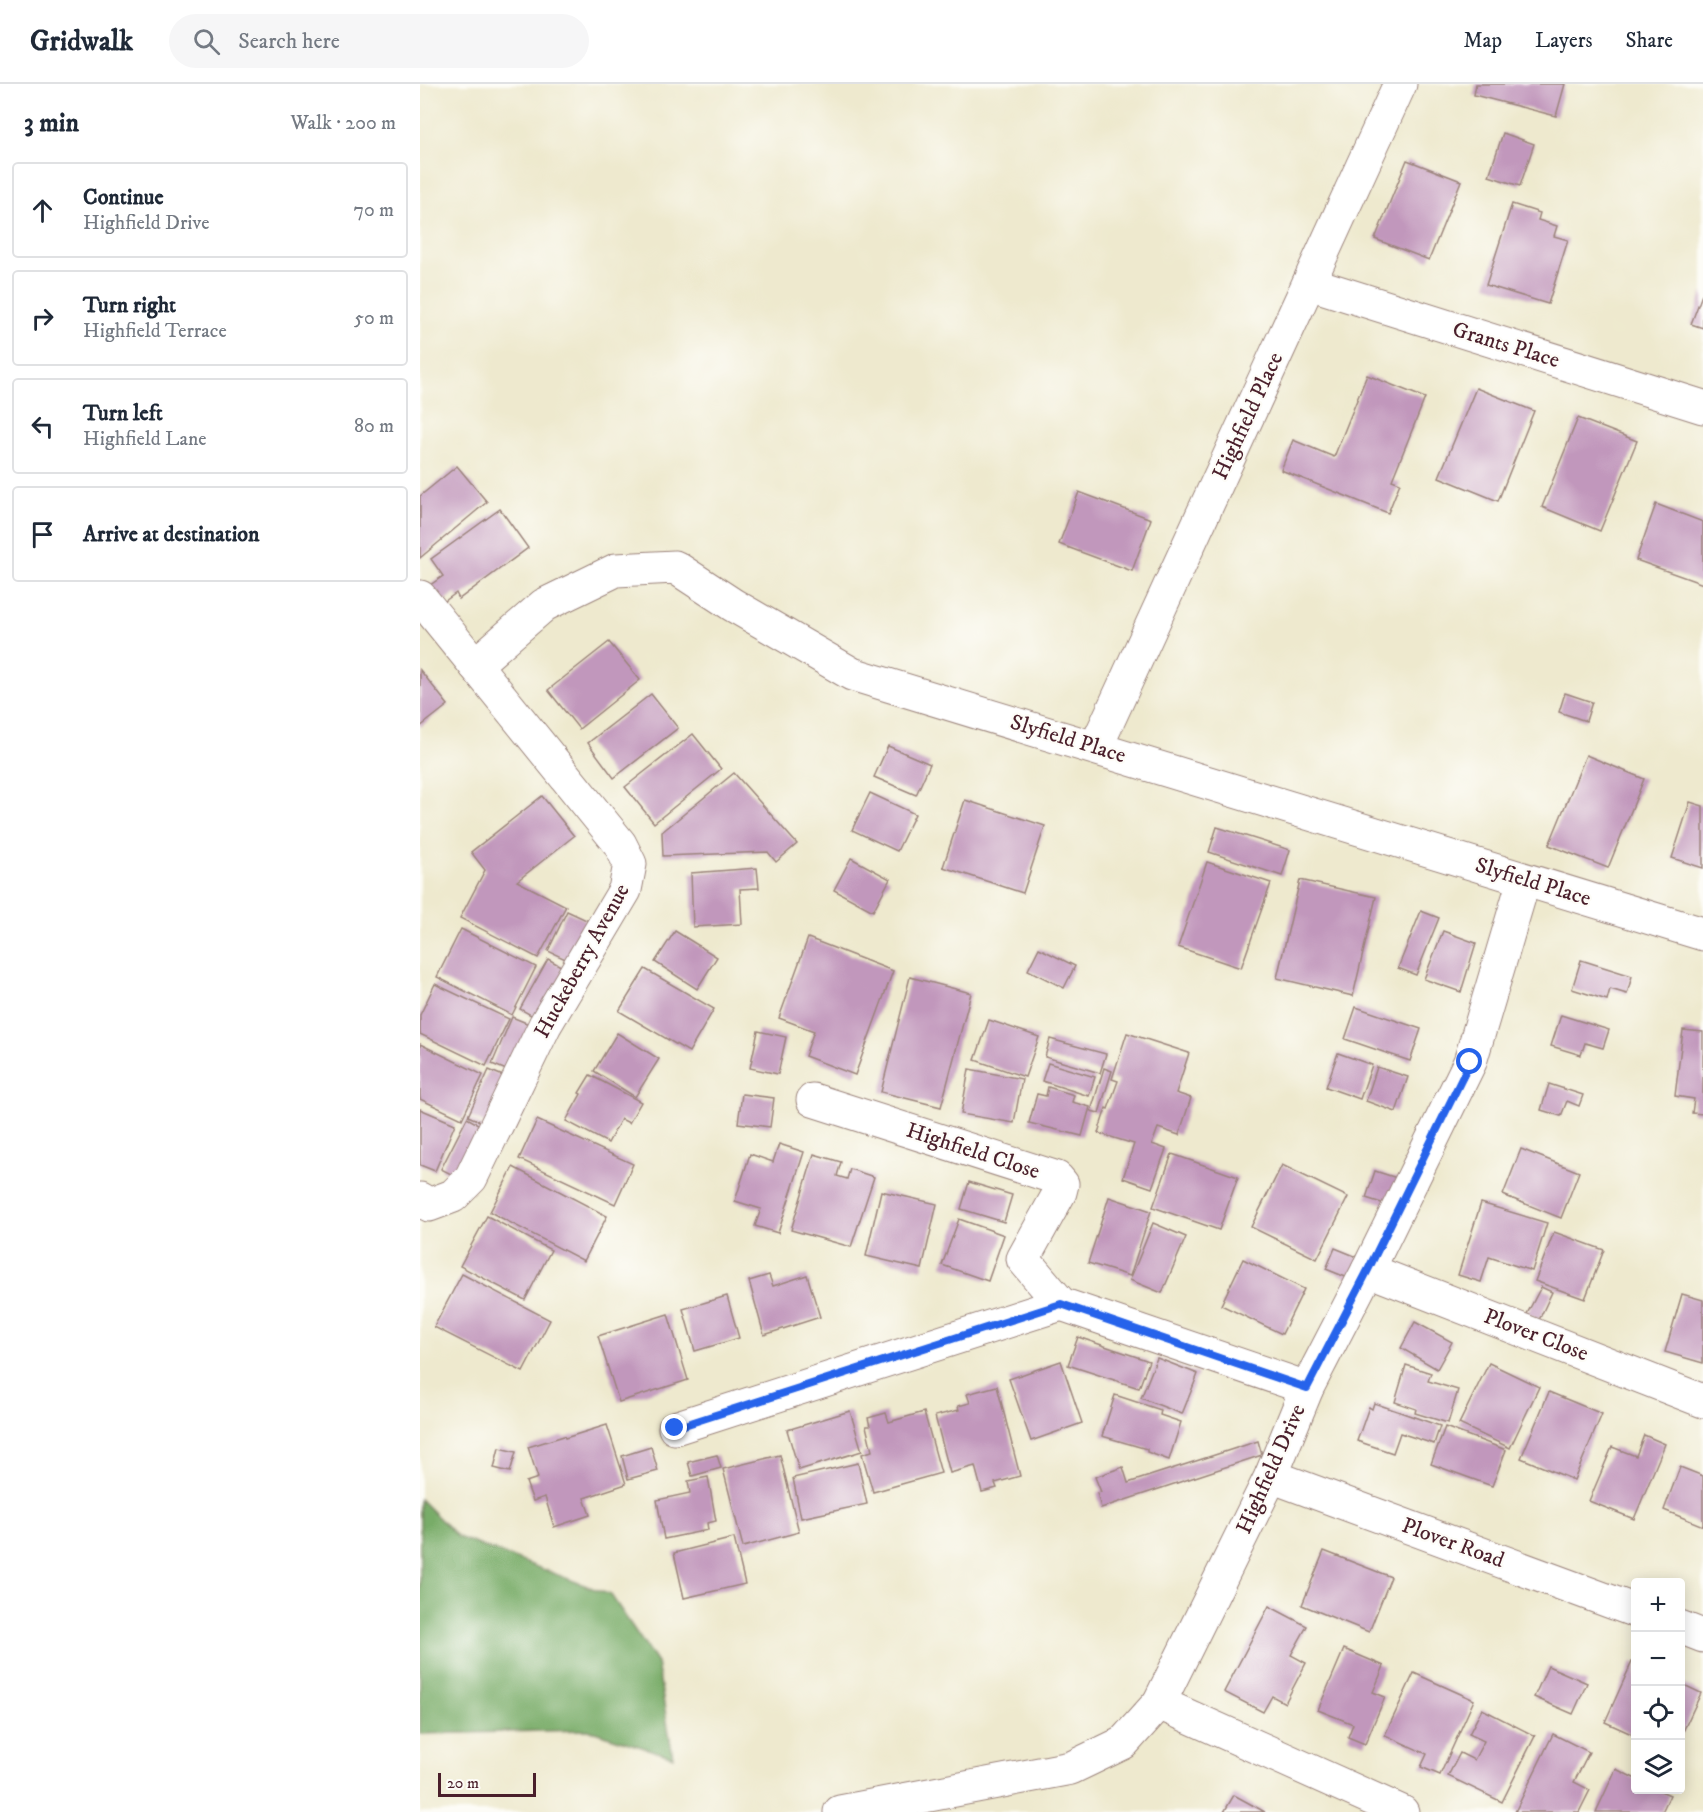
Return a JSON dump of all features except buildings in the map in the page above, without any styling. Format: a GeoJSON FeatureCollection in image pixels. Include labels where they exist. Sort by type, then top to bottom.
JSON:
{"type":"FeatureCollection","features":[{"type":"Feature","properties":{"kind":"street","name":"Highfield Place"},"geometry":{"type":"LineString","coordinates":[[1096,747],[1400,84]]}},
{"type":"Feature","properties":{"kind":"street","name":"Grants Place"},"geometry":{"type":"LineString","coordinates":[[1309,283],[1703,407]]}},
{"type":"Feature","properties":{"kind":"street","name":"Slyfield Place"},"geometry":{"type":"LineString","coordinates":[[475,665],[544,605],[616,570],[675,567],[733,605],[852,674],[1703,934]]}},
{"type":"Feature","properties":{"kind":"street","name":"Huckeberry Avenue"},"geometry":{"type":"LineString","coordinates":[[420,597],[620,844],[630,864],[625,891],[545,1024],[471,1178],[453,1196],[429,1205],[420,1199]]}},
{"type":"Feature","properties":{"kind":"street","name":"Highfield Drive"},"geometry":{"type":"LineString","coordinates":[[840,1812],[936,1803],[1071,1768],[1123,1743],[1159,1703],[1271,1476],[1307,1388],[1470,1062],[1524,880]]}},
{"type":"Feature","properties":{"kind":"street","name":"Highfield Close"},"geometry":{"type":"LineString","coordinates":[[813,1100],[1057,1178],[1062,1184],[1060,1192],[1023,1259],[1061,1304]]}},
{"type":"Feature","properties":{"kind":"street","name":"Plover Close"},"geometry":{"type":"LineString","coordinates":[[1368,1270],[1703,1401]]}},
{"type":"Feature","properties":{"kind":"street"},"geometry":{"type":"LineString","coordinates":[[675,1428],[1061,1304],[1307,1388]]}},
{"type":"Feature","properties":{"kind":"street","name":"Plover Road"},"geometry":{"type":"LineString","coordinates":[[1271,1476],[1631,1610]]}},
{"type":"Feature","properties":{"kind":"street"},"geometry":{"type":"LineString","coordinates":[[1685,1629],[1703,1636]]}},
{"type":"Feature","properties":{"kind":"street"},"geometry":{"type":"LineString","coordinates":[[1159,1703],[1402,1812]]}},
{"type":"Feature","properties":{"kind":"green space"},"geometry":{"type":"Polygon","coordinates":[[[420,1499],[458,1537],[611,1595],[657,1663],[673,1757],[588,1730],[420,1734],[420,1499]]]}},
{"type":"Feature","properties":{"kind":"route"},"geometry":{"type":"LineString","coordinates":[[675,1428],[1061,1304],[1307,1388],[1470,1062]]}}]}
